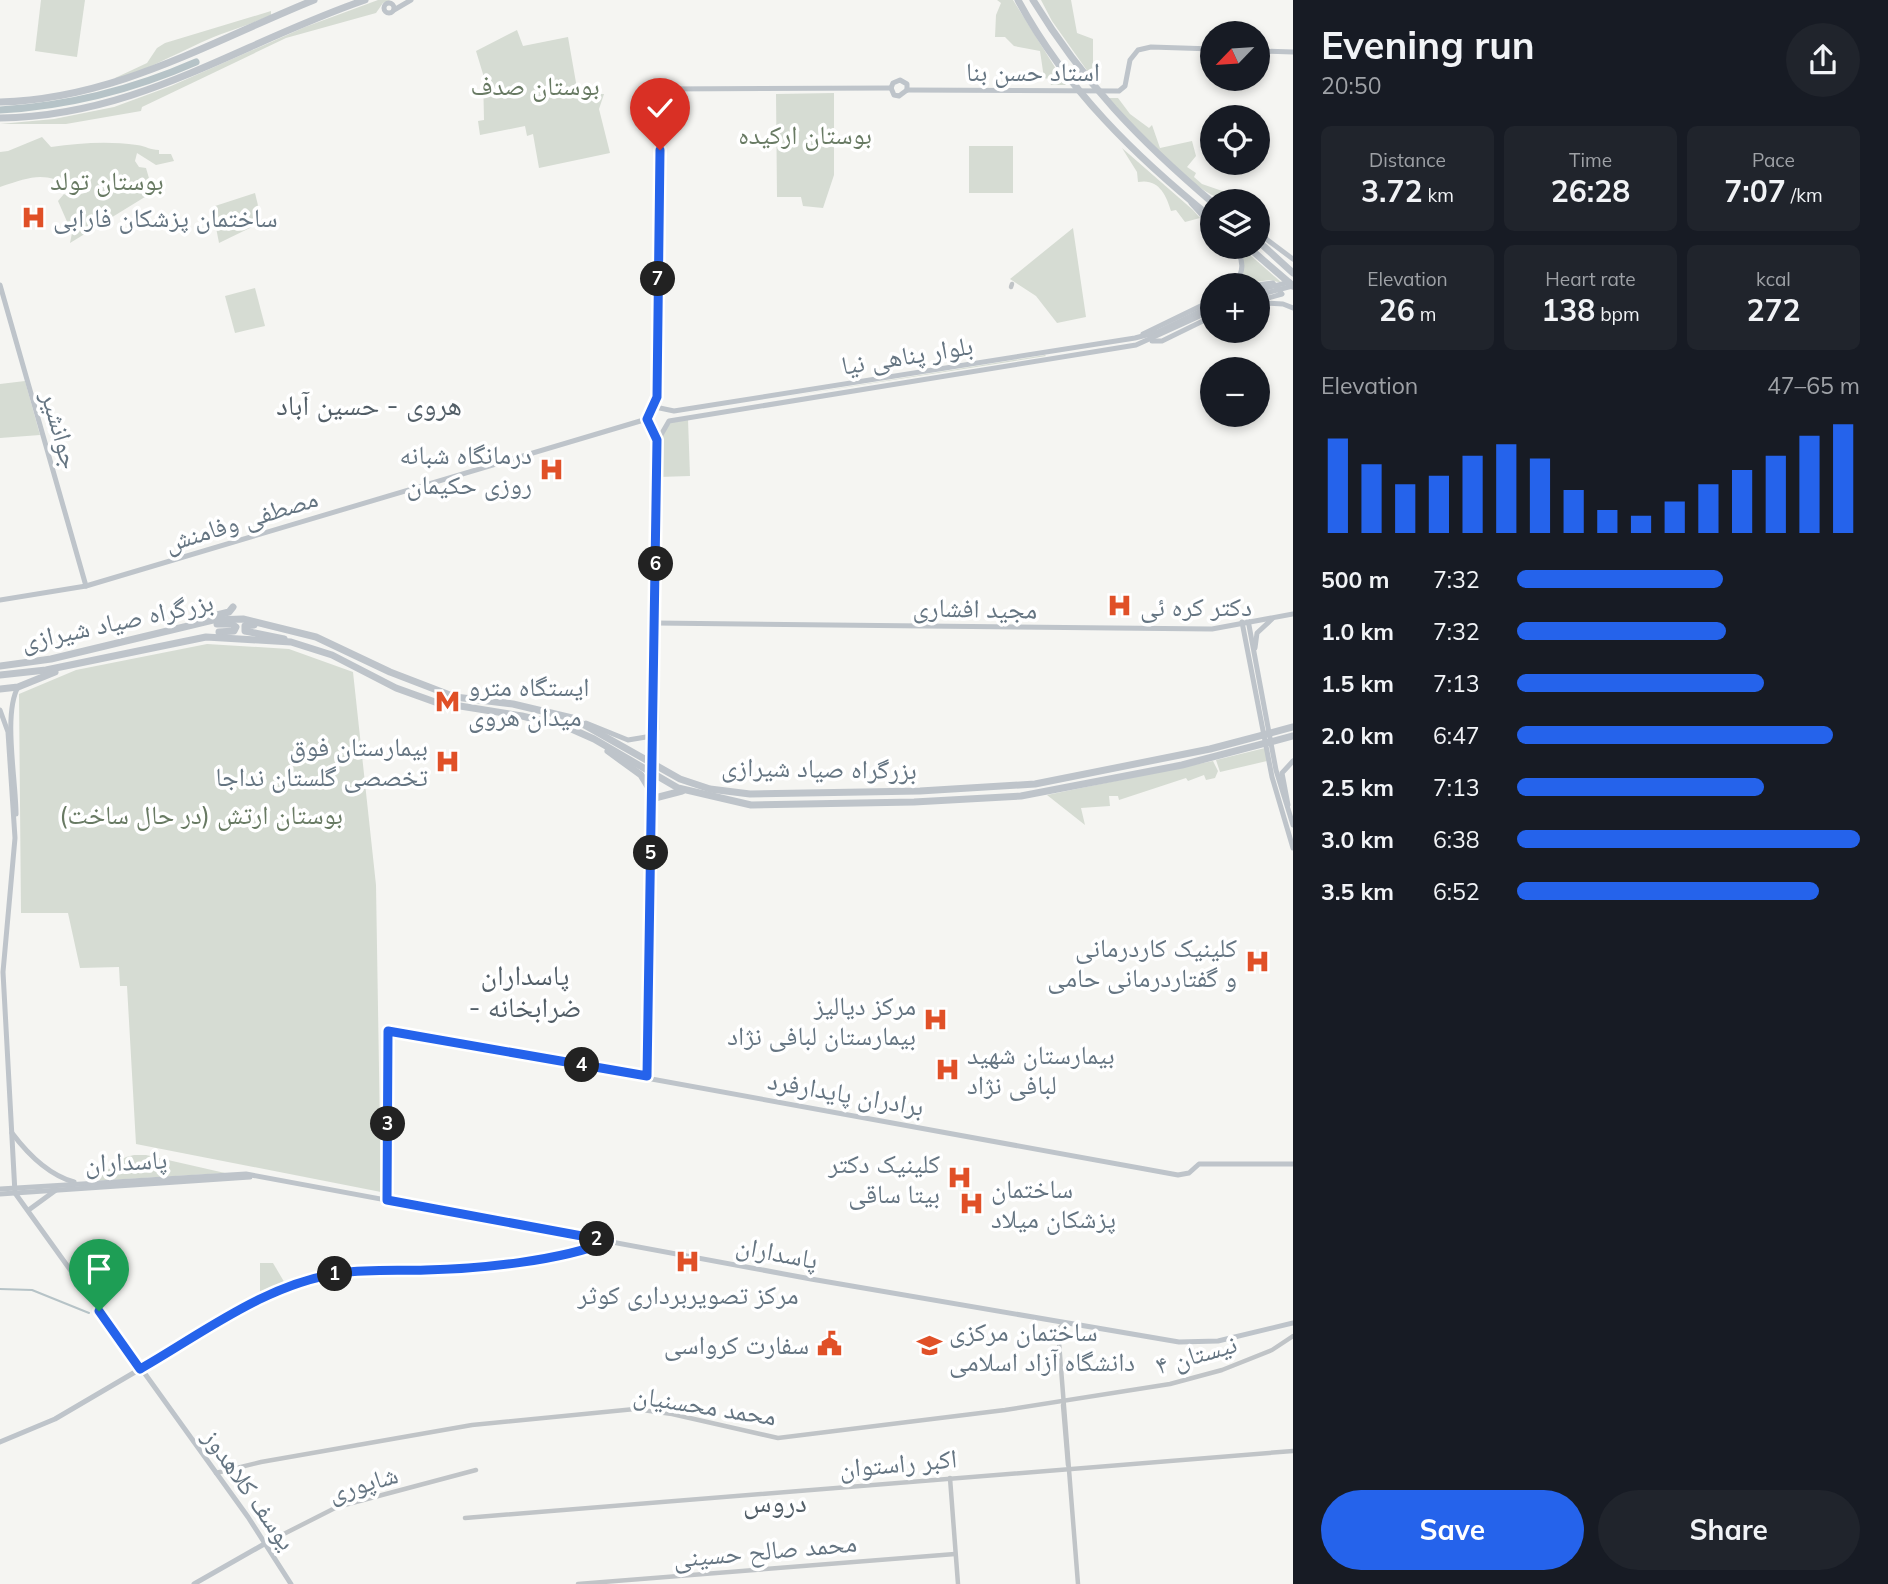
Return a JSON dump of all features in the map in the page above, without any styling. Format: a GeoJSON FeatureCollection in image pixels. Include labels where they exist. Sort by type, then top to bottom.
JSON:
{"type":"FeatureCollection","features":[{"type":"Feature","properties":{"kind":"highway"},"geometry":{"type":"LineString","coordinates":[[0,102],[73,94],[139,76],[314,0]]}},
{"type":"Feature","properties":{"kind":"highway"},"geometry":{"type":"LineString","coordinates":[[0,118],[40,116],[89,108],[149,91],[292,27],[365,0]]}},
{"type":"Feature","properties":{"kind":"highway"},"geometry":{"type":"LineString","coordinates":[[1018,0],[1085,102],[1200,208]]}},
{"type":"Feature","properties":{"kind":"highway"},"geometry":{"type":"LineString","coordinates":[[1036,0],[1047,23],[1111,109],[1200,191]]}},
{"type":"Feature","properties":{"kind":"highway"},"geometry":{"type":"LineString","coordinates":[[1270,252],[1293,273]]}},
{"type":"Feature","properties":{"kind":"highway"},"geometry":{"type":"LineString","coordinates":[[1263,259],[1293,284]]}},
{"type":"Feature","properties":{"kind":"highway"},"geometry":{"type":"LineString","coordinates":[[135,637],[147,629],[226,613],[233,607]]}},
{"type":"Feature","properties":{"kind":"highway","name":"بزرگراه صیاد شیرازی"},"geometry":{"type":"LineString","coordinates":[[0,666],[40,661],[195,624],[243,619],[316,636],[390,672],[455,696],[513,704],[572,718],[691,784],[750,794],[920,791],[1035,785],[1210,749],[1293,727]]}},
{"type":"Feature","properties":{"kind":"highway"},"geometry":{"type":"LineString","coordinates":[[195,624],[232,624],[236,627],[234,631],[205,637]]}},
{"type":"Feature","properties":{"kind":"highway"},"geometry":{"type":"LineString","coordinates":[[282,628],[249,625],[244,628],[248,633],[276,636],[291,642]]}},
{"type":"Feature","properties":{"kind":"highway","name":"بزرگراه صیاد شیرازی"},"geometry":{"type":"LineString","coordinates":[[0,675],[205,637],[291,642],[332,655],[396,688],[435,702],[545,721],[594,739],[660,779],[684,790],[751,805],[914,802],[1021,796],[1272,748],[1293,736]]}},
{"type":"Feature","properties":{"kind":"highway"},"geometry":{"type":"LineString","coordinates":[[0,689],[18,687],[73,663]]}},
{"type":"Feature","properties":{"kind":"highway"},"geometry":{"type":"LineString","coordinates":[[594,739],[641,775],[655,798],[684,790]]}},
{"type":"Feature","properties":{"kind":"highway"},"geometry":{"type":"LineString","coordinates":[[1272,748],[1293,742]]}},
{"type":"Feature","properties":{"kind":"main road"},"geometry":{"type":"LineString","coordinates":[[392,1],[385,5],[386,11],[394,10],[411,0]]}},
{"type":"Feature","properties":{"kind":"main road","name":"استاد حسن بنا"},"geometry":{"type":"LineString","coordinates":[[907,90],[1111,91],[1124,88],[1130,60],[1138,50],[1151,47],[1200,49]]}},
{"type":"Feature","properties":{"kind":"main road"},"geometry":{"type":"LineString","coordinates":[[1270,51],[1293,52]]}},
{"type":"Feature","properties":{"kind":"main road"},"geometry":{"type":"LineString","coordinates":[[900,80],[905,82],[907,90],[902,96],[897,96],[891,88],[893,83],[900,80]]}},
{"type":"Feature","properties":{"kind":"main road"},"geometry":{"type":"LineString","coordinates":[[657,440],[647,419],[657,397],[661,89],[891,88]]}},
{"type":"Feature","properties":{"kind":"main road"},"geometry":{"type":"LineString","coordinates":[[1182,192],[1200,212]]}},
{"type":"Feature","properties":{"kind":"main road"},"geometry":{"type":"LineString","coordinates":[[1270,242],[1293,259]]}},
{"type":"Feature","properties":{"kind":"main road"},"geometry":{"type":"LineString","coordinates":[[1270,284],[1273,283],[1282,294],[1270,298]]}},
{"type":"Feature","properties":{"kind":"main road"},"geometry":{"type":"LineString","coordinates":[[1270,288],[1293,284]]}},
{"type":"Feature","properties":{"kind":"main road","name":"جوانشیر"},"geometry":{"type":"LineString","coordinates":[[0,285],[86,586]]}},
{"type":"Feature","properties":{"kind":"main road"},"geometry":{"type":"LineString","coordinates":[[1270,303],[1293,308]]}},
{"type":"Feature","properties":{"kind":"main road"},"geometry":{"type":"LineString","coordinates":[[1135,338],[1200,308]]}},
{"type":"Feature","properties":{"kind":"main road"},"geometry":{"type":"LineString","coordinates":[[1149,337],[1178,325],[1200,311]]}},
{"type":"Feature","properties":{"kind":"main road"},"geometry":{"type":"LineString","coordinates":[[1149,337],[1162,341],[1200,322]]}},
{"type":"Feature","properties":{"kind":"main road","name":"بلوار پناهی نیا"},"geometry":{"type":"LineString","coordinates":[[651,410],[659,407],[669,412],[1056,355],[1149,337]]}},
{"type":"Feature","properties":{"kind":"main road","name":"بلوار پناهی نیا"},"geometry":{"type":"LineString","coordinates":[[661,430],[669,421],[1149,337]]}},
{"type":"Feature","properties":{"kind":"main road"},"geometry":{"type":"LineString","coordinates":[[778,394],[779,402]]}},
{"type":"Feature","properties":{"kind":"main road","name":"مصطفی وفامنش"},"geometry":{"type":"LineString","coordinates":[[0,600],[86,586],[647,419]]}},
{"type":"Feature","properties":{"kind":"main road"},"geometry":{"type":"LineString","coordinates":[[647,1076],[655,729],[657,440],[661,430],[650,428]]}},
{"type":"Feature","properties":{"kind":"main road"},"geometry":{"type":"LineString","coordinates":[[1255,663],[1255,637],[1260,628],[1269,620],[1292,614]]}},
{"type":"Feature","properties":{"kind":"main road","name":"مجید افشاری"},"geometry":{"type":"LineString","coordinates":[[656,623],[1212,629],[1292,614]]}},
{"type":"Feature","properties":{"kind":"main road"},"geometry":{"type":"LineString","coordinates":[[1245,621],[1245,634],[1265,724],[1293,825]]}},
{"type":"Feature","properties":{"kind":"main road"},"geometry":{"type":"LineString","coordinates":[[1245,621],[1265,724]]}},
{"type":"Feature","properties":{"kind":"main road"},"geometry":{"type":"LineString","coordinates":[[1212,629],[1237,627],[1245,634]]}},
{"type":"Feature","properties":{"kind":"main road"},"geometry":{"type":"LineString","coordinates":[[18,687],[12,698],[11,715],[15,865],[3,972],[15,1190],[181,1423]]}},
{"type":"Feature","properties":{"kind":"main road"},"geometry":{"type":"LineString","coordinates":[[0,710],[8,732],[15,838]]}},
{"type":"Feature","properties":{"kind":"main road"},"geometry":{"type":"LineString","coordinates":[[572,718],[628,740],[652,736],[655,729]]}},
{"type":"Feature","properties":{"kind":"main road"},"geometry":{"type":"LineString","coordinates":[[1272,748],[1272,777],[1293,845]]}},
{"type":"Feature","properties":{"kind":"main road"},"geometry":{"type":"LineString","coordinates":[[1287,808],[1282,773],[1287,764],[1293,761]]}},
{"type":"Feature","properties":{"kind":"main road","name":"برادران پایدارفرد"},"geometry":{"type":"LineString","coordinates":[[387,1200],[388,1031],[647,1076],[1178,1175],[1189,1173],[1199,1164],[1293,1164]]}},
{"type":"Feature","properties":{"kind":"main road"},"geometry":{"type":"LineString","coordinates":[[10,1131],[32,1155],[56,1175],[77,1183]]}},
{"type":"Feature","properties":{"kind":"main road","name":"پاسداران"},"geometry":{"type":"LineString","coordinates":[[0,1191],[77,1183],[246,1174],[1064,1323],[1191,1342],[1218,1340],[1293,1323]]}},
{"type":"Feature","properties":{"kind":"main road","name":"پاسداران"},"geometry":{"type":"LineString","coordinates":[[15,1190],[57,1190],[254,1176]]}},
{"type":"Feature","properties":{"kind":"main road"},"geometry":{"type":"LineString","coordinates":[[15,1190],[91,1297],[93,1307],[142,1369]]}},
{"type":"Feature","properties":{"kind":"main road"},"geometry":{"type":"LineString","coordinates":[[30,1209],[57,1190]]}},
{"type":"Feature","properties":{"kind":"main road"},"geometry":{"type":"LineString","coordinates":[[0,1442],[55,1419],[251,1304],[291,1286],[340,1273],[457,1269],[588,1250],[609,1241]]}},
{"type":"Feature","properties":{"kind":"main road","name":"یوسف کلاهدوز"},"geometry":{"type":"LineString","coordinates":[[142,1369],[266,1543],[291,1584]]}},
{"type":"Feature","properties":{"kind":"main road"},"geometry":{"type":"LineString","coordinates":[[194,1584],[266,1543]]}},
{"type":"Feature","properties":{"kind":"street"},"geometry":{"type":"LineString","coordinates":[[1064,1323],[1058,1330],[1077,1584]]}},
{"type":"Feature","properties":{"kind":"street","name":"نیستان ۴"},"geometry":{"type":"LineString","coordinates":[[1064,1402],[1170,1384],[1222,1370],[1272,1350],[1293,1336]]}},
{"type":"Feature","properties":{"kind":"street","name":"محمد محسنیان"},"geometry":{"type":"LineString","coordinates":[[216,1473],[261,1462],[472,1425],[635,1409],[672,1414],[778,1438],[1064,1402]]}},
{"type":"Feature","properties":{"kind":"street","name":"اکبر راستوان"},"geometry":{"type":"LineString","coordinates":[[465,1518],[1293,1451]]}},
{"type":"Feature","properties":{"kind":"street","name":"شاپوری"},"geometry":{"type":"LineString","coordinates":[[266,1543],[337,1507],[476,1471]]}},
{"type":"Feature","properties":{"kind":"street"},"geometry":{"type":"LineString","coordinates":[[463,1476],[468,1480]]}},
{"type":"Feature","properties":{"kind":"street"},"geometry":{"type":"LineString","coordinates":[[950,1478],[958,1584]]}},
{"type":"Feature","properties":{"kind":"street","name":"محمد صالح حسینی"},"geometry":{"type":"LineString","coordinates":[[578,1584],[956,1554]]}},
{"type":"Feature","properties":{"kind":"green space"},"geometry":{"type":"Polygon","coordinates":[[[41,0],[85,0],[77,57],[35,51],[41,0]]]}},
{"type":"Feature","properties":{"kind":"green space"},"geometry":{"type":"Polygon","coordinates":[[[378,0],[391,0],[383,3],[376,13],[286,38],[142,107],[141,111],[66,124],[0,124],[54,119],[114,107],[171,86],[305,27],[378,0]]]}},
{"type":"Feature","properties":{"kind":"green space"},"geometry":{"type":"Polygon","coordinates":[[[997,0],[1013,0],[1066,85],[1051,85],[1049,79],[1044,78],[1040,51],[1014,46],[1005,37],[995,37],[996,15],[1001,3],[997,0]]]}},
{"type":"Feature","properties":{"kind":"green space"},"geometry":{"type":"Polygon","coordinates":[[[1041,0],[1071,0],[1077,33],[1093,39],[1093,79],[1052,21],[1041,0]]]}},
{"type":"Feature","properties":{"kind":"green space"},"geometry":{"type":"Polygon","coordinates":[[[271,11],[271,15],[209,39],[116,81],[115,78],[147,63],[157,48],[165,43],[271,11]]]}},
{"type":"Feature","properties":{"kind":"green space","name":"بوستان صدف"},"geometry":{"type":"Polygon","coordinates":[[[517,30],[523,46],[568,37],[578,94],[604,94],[599,109],[610,153],[539,168],[533,134],[527,136],[525,126],[480,135],[478,121],[484,120],[483,74],[476,51],[517,30]]]}},
{"type":"Feature","properties":{"kind":"green space","name":"بوستان ارکیده"},"geometry":{"type":"Polygon","coordinates":[[[834,93],[834,175],[823,208],[803,206],[801,197],[777,197],[776,94],[834,93]]]}},
{"type":"Feature","properties":{"kind":"green space"},"geometry":{"type":"Polygon","coordinates":[[[1108,98],[1118,98],[1130,114],[1149,128],[1152,125],[1160,148],[1192,141],[1196,156],[1187,167],[1196,173],[1194,177],[1202,184],[1216,189],[1202,189],[1149,143],[1108,98]]]}},
{"type":"Feature","properties":{"kind":"green space","name":"بوستان تولد"},"geometry":{"type":"Polygon","coordinates":[[[42,137],[51,147],[105,143],[140,146],[159,150],[159,154],[171,154],[174,161],[156,165],[137,153],[135,161],[139,167],[146,168],[153,192],[70,243],[72,233],[58,201],[64,194],[68,196],[73,187],[53,179],[37,177],[0,187],[0,152],[42,137]]]}},
{"type":"Feature","properties":{"kind":"green space"},"geometry":{"type":"Polygon","coordinates":[[[969,146],[1013,146],[1013,193],[969,193],[969,146]]]}},
{"type":"Feature","properties":{"kind":"green space"},"geometry":{"type":"Polygon","coordinates":[[[1122,148],[1200,218],[1185,222],[1176,210],[1171,211],[1164,193],[1156,185],[1145,181],[1138,182],[1137,172],[1122,148]]]}},
{"type":"Feature","properties":{"kind":"green space"},"geometry":{"type":"Polygon","coordinates":[[[255,193],[262,222],[219,243],[212,207],[255,193]]]}},
{"type":"Feature","properties":{"kind":"green space"},"geometry":{"type":"Polygon","coordinates":[[[1073,228],[1086,317],[1057,323],[1036,296],[1010,279],[1073,228]]]}},
{"type":"Feature","properties":{"kind":"green space"},"geometry":{"type":"Polygon","coordinates":[[[1242,259],[1255,259],[1282,283],[1270,280],[1270,273],[1243,273],[1242,259]]]}},
{"type":"Feature","properties":{"kind":"green space"},"geometry":{"type":"Polygon","coordinates":[[[255,288],[265,326],[235,333],[225,296],[255,288]]]}},
{"type":"Feature","properties":{"kind":"green space"},"geometry":{"type":"Polygon","coordinates":[[[1045,355],[1046,356],[784,397],[1045,355]]]}},
{"type":"Feature","properties":{"kind":"green space"},"geometry":{"type":"Polygon","coordinates":[[[25,381],[40,435],[0,438],[0,384],[25,381]]]}},
{"type":"Feature","properties":{"kind":"green space"},"geometry":{"type":"Polygon","coordinates":[[[688,419],[690,476],[659,477],[661,437],[671,422],[688,419]]]}},
{"type":"Feature","properties":{"kind":"green space","name":"بوستان ارتش (در حال ساخت)"},"geometry":{"type":"Polygon","coordinates":[[[207,644],[289,649],[353,672],[376,885],[381,1192],[136,1144],[127,986],[120,986],[119,967],[80,968],[68,913],[21,913],[19,694],[76,670],[207,644]]]}},
{"type":"Feature","properties":{"kind":"green space"},"geometry":{"type":"Polygon","coordinates":[[[1265,748],[1267,761],[1220,772],[1216,760],[1265,748]]]}},
{"type":"Feature","properties":{"kind":"green space"},"geometry":{"type":"Polygon","coordinates":[[[1213,761],[1218,771],[1215,778],[1206,780],[1204,775],[1188,781],[1186,778],[1119,800],[1118,796],[1109,796],[1110,806],[1081,808],[1085,825],[1047,795],[1213,761]]]}},
{"type":"Feature","properties":{"kind":"green space"},"geometry":{"type":"Polygon","coordinates":[[[146,1155],[225,1173],[92,1181],[126,1157],[146,1155]]]}},
{"type":"Feature","properties":{"kind":"green space"},"geometry":{"type":"Polygon","coordinates":[[[260,1263],[273,1263],[286,1285],[260,1297],[260,1263]]]}},
{"type":"Feature","properties":{"kind":"waterway"},"geometry":{"type":"LineString","coordinates":[[0,110],[51,105],[100,95],[148,81],[196,62]]}},
{"type":"Feature","properties":{"kind":"waterway"},"geometry":{"type":"LineString","coordinates":[[0,1289],[32,1290],[89,1313]]}},
{"type":"Feature","properties":{"kind":"place","name":"ساختمان پزشکان فارابی"},"geometry":{"type":"Point","coordinates":[33,217]}},
{"type":"Feature","properties":{"kind":"place","name":"درمانگاه شبانه روزی حکیمان"},"geometry":{"type":"Point","coordinates":[552,469]}},
{"type":"Feature","properties":{"kind":"place","name":"دکتر کره ئی"},"geometry":{"type":"Point","coordinates":[1120,606]}},
{"type":"Feature","properties":{"kind":"place","name":"ایستگاه مترو میدان هروی"},"geometry":{"type":"Point","coordinates":[448,701]}},
{"type":"Feature","properties":{"kind":"place","name":"بیمارستان فوق تخصصی گلستان نداجا"},"geometry":{"type":"Point","coordinates":[448,761]}},
{"type":"Feature","properties":{"kind":"place","name":"کلینیک کاردرمانی و گفتاردرمانی حامی"},"geometry":{"type":"Point","coordinates":[1257,962]}},
{"type":"Feature","properties":{"kind":"place","name":"مرکز دیالیز بیمارستان لبافی نژاد"},"geometry":{"type":"Point","coordinates":[936,1020]}},
{"type":"Feature","properties":{"kind":"place","name":"بیمارستان شهید لبافی نژاد"},"geometry":{"type":"Point","coordinates":[947,1069]}},
{"type":"Feature","properties":{"kind":"place","name":"کلینیک دکتر بیتا ساقی"},"geometry":{"type":"Point","coordinates":[960,1178]}},
{"type":"Feature","properties":{"kind":"place","name":"ساختمان پزشکان میلاد"},"geometry":{"type":"Point","coordinates":[971,1203]}},
{"type":"Feature","properties":{"kind":"place","name":"مرکز تصویربرداری کوثر"},"geometry":{"type":"Point","coordinates":[688,1262]}},
{"type":"Feature","properties":{"kind":"place","name":"سفارت کرواسی"},"geometry":{"type":"Point","coordinates":[829,1344]}},
{"type":"Feature","properties":{"kind":"place","name":"ساختمان مرکزی دانشگاه آزاد اسلامی"},"geometry":{"type":"Point","coordinates":[929,1346]}},
{"type":"Feature","properties":{"kind":"district","name":"هروی - حسین آباد"},"geometry":{"type":"Point","coordinates":[369,404]}},
{"type":"Feature","properties":{"kind":"district","name":"پاسداران - ضرابخانه"},"geometry":{"type":"Point","coordinates":[525,990]}},
{"type":"Feature","properties":{"kind":"district","name":"دروس"},"geometry":{"type":"Point","coordinates":[775,1501]}},
{"type":"Feature","properties":{"kind":"route"},"geometry":{"type":"LineString","coordinates":[[99,1311],[140,1369],[251,1304],[291,1286],[340,1273],[457,1269],[535,1259],[588,1250],[609,1241],[387,1200],[388,1031],[647,1076],[653,659],[656,650],[657,440],[647,419],[657,397],[660,150]]}}]}
